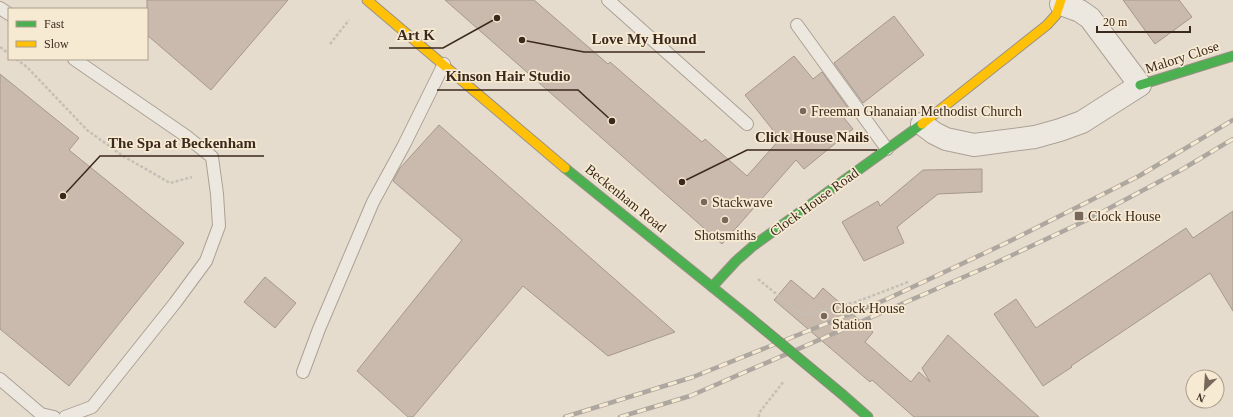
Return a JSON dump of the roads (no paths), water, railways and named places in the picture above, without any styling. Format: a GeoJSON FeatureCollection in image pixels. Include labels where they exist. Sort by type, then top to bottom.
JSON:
{"type":"FeatureCollection","features":[{"type":"Feature","properties":{"kind":"main road","name":"Clock House Road"},"geometry":{"type":"LineString","coordinates":[[712,287],[736,261],[753,246],[922,124],[1047,25],[1056,14],[1061,2]]}},
{"type":"Feature","properties":{"kind":"main road","name":"Beckenham Road"},"geometry":{"type":"LineString","coordinates":[[378,4],[444,64],[563,166],[748,316],[868,417]]}},
{"type":"Feature","properties":{"kind":"main road","name":"Malory Close"},"geometry":{"type":"LineString","coordinates":[[1140,85],[1233,56]]}},
{"type":"Feature","properties":{"kind":"street","name":"Clock House Road"},"geometry":{"type":"LineString","coordinates":[[1061,2],[1080,11],[1090,18],[1140,85]]}},
{"type":"Feature","properties":{"kind":"street"},"geometry":{"type":"LineString","coordinates":[[922,124],[934,133],[946,139],[974,144],[1035,137],[1082,122],[1140,85]]}},
{"type":"Feature","properties":{"kind":"lane"},"geometry":{"type":"LineString","coordinates":[[608,0],[747,124]]}},
{"type":"Feature","properties":{"kind":"lane"},"geometry":{"type":"LineString","coordinates":[[797,25],[887,149]]}},
{"type":"Feature","properties":{"kind":"lane"},"geometry":{"type":"LineString","coordinates":[[65,417],[92,407],[206,262],[219,226],[212,157],[186,136],[75,60]]}},
{"type":"Feature","properties":{"kind":"lane"},"geometry":{"type":"LineString","coordinates":[[304,372],[322,322],[373,202],[404,146],[444,64]]}},
{"type":"Feature","properties":{"kind":"lane"},"geometry":{"type":"LineString","coordinates":[[0,379],[41,414],[54,417]]}},
{"type":"Feature","properties":{"kind":"railway"},"geometry":{"type":"LineString","coordinates":[[565,417],[693,377],[885,300],[1006,243],[1139,176],[1233,120]]}},
{"type":"Feature","properties":{"kind":"railway"},"geometry":{"type":"LineString","coordinates":[[620,417],[690,396],[989,266],[1089,219],[1181,170],[1233,139]]}},
{"type":"Feature","properties":{"kind":"place","name":"Art K"},"geometry":{"type":"Point","coordinates":[497,18]}},
{"type":"Feature","properties":{"kind":"place","name":"Love My Hound"},"geometry":{"type":"Point","coordinates":[522,40]}},
{"type":"Feature","properties":{"kind":"place","name":"Freeman Ghanaian Methodist Church"},"geometry":{"type":"Point","coordinates":[803,111]}},
{"type":"Feature","properties":{"kind":"place","name":"Kinson Hair Studio"},"geometry":{"type":"Point","coordinates":[612,121]}},
{"type":"Feature","properties":{"kind":"place","name":"Click House Nails"},"geometry":{"type":"Point","coordinates":[682,182]}},
{"type":"Feature","properties":{"kind":"place","name":"The Spa at Beckenham"},"geometry":{"type":"Point","coordinates":[63,196]}},
{"type":"Feature","properties":{"kind":"place","name":"Stackwave"},"geometry":{"type":"Point","coordinates":[704,202]}},
{"type":"Feature","properties":{"kind":"place","name":"Clock House"},"geometry":{"type":"Point","coordinates":[1079,216]}},
{"type":"Feature","properties":{"kind":"place","name":"Shotsmiths"},"geometry":{"type":"Point","coordinates":[725,220]}},
{"type":"Feature","properties":{"kind":"place","name":"Clock House Station"},"geometry":{"type":"Point","coordinates":[824,316]}}]}
